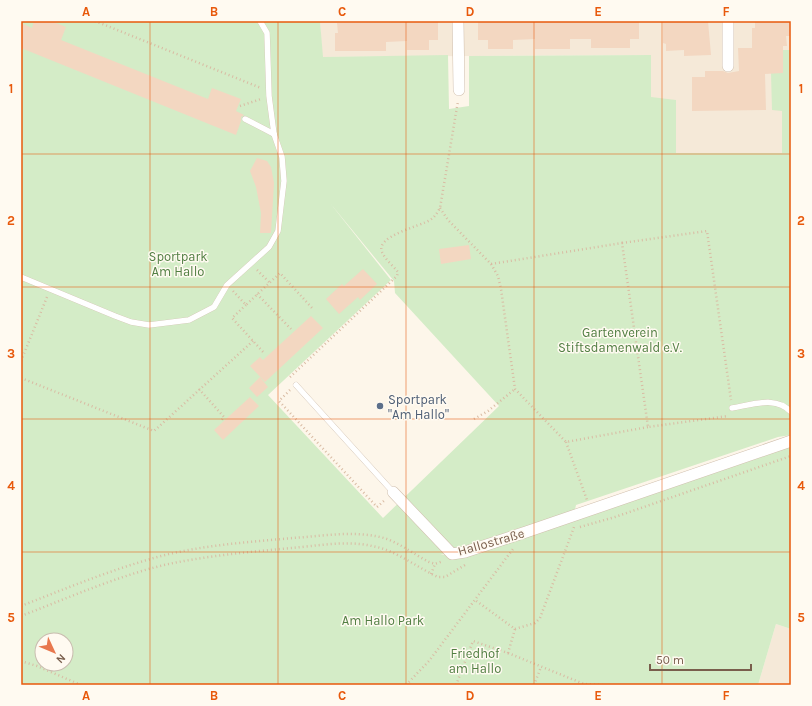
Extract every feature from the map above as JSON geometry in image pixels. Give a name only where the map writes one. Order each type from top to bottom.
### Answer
[{"type":"street","points":[[458,21],[459,90]]},
{"type":"street","points":[[728,21],[728,66]]},
{"type":"street","name":"Hallostraße","points":[[393,492],[452,554],[513,537],[791,441]]},
{"type":"lane","points":[[21,277],[131,322],[149,326],[189,320],[214,307],[227,285],[250,262],[269,247],[278,231],[284,181],[282,157],[274,134],[269,94],[268,33],[260,21]]},
{"type":"lane","points":[[245,119],[274,134]]},
{"type":"lane","points":[[296,385],[393,492]]},
{"type":"lane","points":[[732,408],[775,401],[784,404],[791,412]]},
{"type":"path","points":[[95,21],[269,94]]},
{"type":"path","points":[[393,492],[377,507],[279,401],[296,385],[290,378],[397,276],[398,272],[382,253],[382,248],[386,241],[392,236],[432,219],[440,208],[458,107],[459,90]]},
{"type":"path","points":[[240,106],[269,94]]},
{"type":"path","points":[[440,208],[448,220],[491,264],[498,276],[515,389],[566,442],[590,510]]},
{"type":"path","points":[[491,264],[707,231],[733,416],[648,427],[566,442]]},
{"type":"path","points":[[622,243],[648,427]]},
{"type":"path","points":[[250,262],[269,282]]},
{"type":"path","points":[[265,354],[232,318],[269,282],[280,273],[313,309]]},
{"type":"path","points":[[227,285],[246,305]]},
{"type":"path","points":[[21,361],[51,289]]},
{"type":"path","points":[[258,294],[291,329]]},
{"type":"path","points":[[21,378],[154,431],[253,341]]},
{"type":"path","points":[[200,389],[224,417],[221,421]]},
{"type":"path","points":[[474,419],[488,411],[515,389]]},
{"type":"path","points":[[515,629],[535,623],[540,618],[574,528],[615,517],[791,456]]},
{"type":"path","points":[[21,606],[113,570],[162,556],[195,549],[340,534],[372,536],[394,543],[435,564],[442,562],[452,554]]},
{"type":"path","points":[[21,616],[131,575],[164,565],[223,556],[354,544],[371,545],[384,549],[432,574],[435,564]]},
{"type":"path","points":[[407,685],[429,661],[515,546]]},
{"type":"path","points":[[475,600],[515,629]]},
{"type":"path","points":[[508,653],[515,629]]},
{"type":"path","points":[[456,685],[473,641],[508,653],[584,684],[603,685]]},
{"type":"path","points":[[21,661],[37,666],[81,685]]},
{"type":"path","points":[[534,685],[541,667]]},
{"type":"shaded area","points":[[320,21],[791,21],[791,110],[782,111],[782,153],[676,153],[676,101],[651,98],[650,55],[322,57]]},
{"type":"shaded area","points":[[776,624],[791,629],[791,685],[758,685]]},
{"type":"green space","points":[[21,21],[320,21],[323,57],[448,55],[449,109],[469,106],[469,56],[651,55],[651,97],[676,100],[676,153],[782,153],[782,111],[772,110],[771,73],[783,73],[782,50],[791,50],[791,435],[778,437],[576,505],[574,514],[440,555],[454,555],[791,445],[791,629],[776,624],[758,685],[21,685]],"holes":[[[330,203],[394,281],[395,293],[499,406],[383,518],[268,395],[391,280]]]},
{"type":"building","points":[[34,21],[51,21],[66,27],[61,40],[208,99],[212,88],[241,99],[236,111],[244,115],[241,117],[236,135],[21,48],[21,23],[32,28]]},
{"type":"building","points":[[478,21],[639,21],[639,39],[630,39],[630,48],[591,48],[591,39],[570,39],[570,49],[535,49],[535,39],[513,40],[513,49],[488,49],[488,40],[478,40]]},
{"type":"building","points":[[708,21],[711,55],[684,56],[684,50],[666,51],[666,44],[663,43],[663,22]]},
{"type":"building","points":[[755,21],[791,21],[791,36],[786,36],[787,46],[783,46],[783,73],[765,74],[766,110],[692,111],[692,77],[705,77],[705,71],[723,71],[728,73],[739,71],[738,48],[752,48],[752,28],[755,28]]},
{"type":"building","points":[[438,22],[438,40],[429,40],[429,50],[407,50],[407,41],[386,42],[386,51],[335,51],[335,33],[338,33],[337,23]]},
{"type":"building","points":[[257,158],[267,161],[271,167],[274,183],[271,233],[260,233],[261,213],[256,187],[250,171]]},
{"type":"building","points":[[469,245],[471,259],[441,264],[439,249]]},
{"type":"building","points":[[363,269],[377,284],[360,300],[358,297],[339,314],[326,299],[342,284],[344,286]]},
{"type":"building","points":[[311,316],[323,328],[265,382],[250,366],[260,357],[263,360]]},
{"type":"building","points":[[260,377],[268,387],[257,397],[249,388]]},
{"type":"building","points":[[250,397],[259,406],[223,440],[214,430]]},
{"type":"place","name":"Sportpark \"Am Hallo\"","points":[[380,406]]},
{"type":"park label","name":"Sportpark Am Hallo","points":[[178,264]]},
{"type":"park label","name":"Gartenverein Stiftsdamenwald e.V.","points":[[620,340]]},
{"type":"park label","name":"Am Hallo Park","points":[[383,620]]},
{"type":"park label","name":"Friedhof am Hallo","points":[[475,660]]}]
